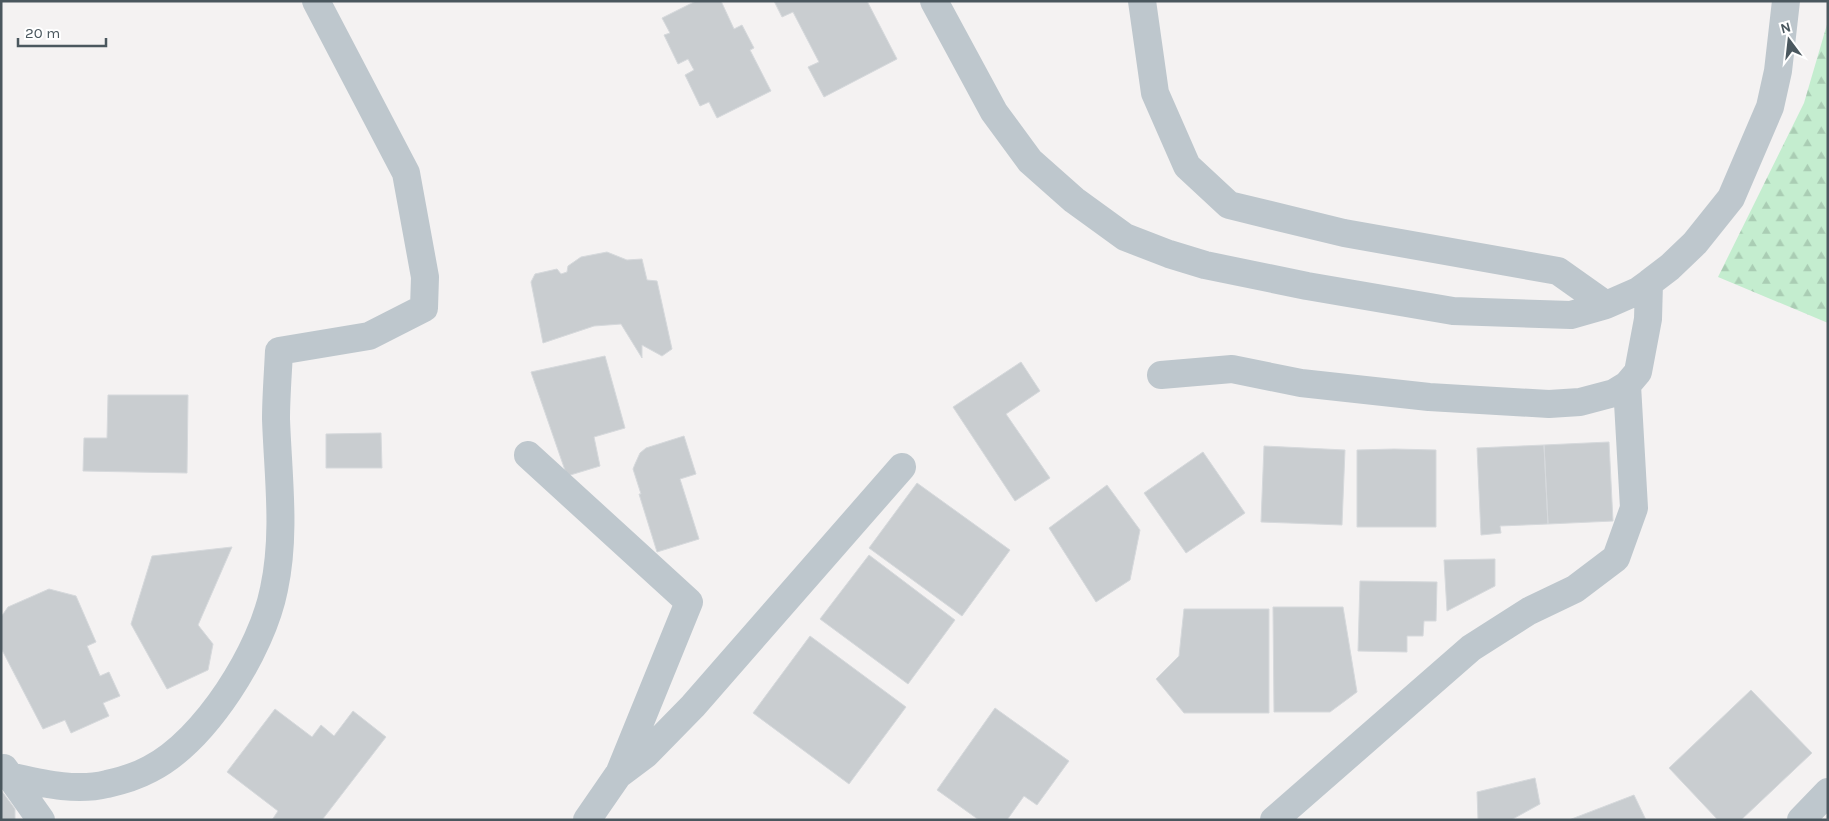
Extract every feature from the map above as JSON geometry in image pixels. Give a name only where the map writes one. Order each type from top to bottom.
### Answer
[{"type":"street","points":[[5,771],[60,786],[105,785],[151,769],[180,747],[209,717],[246,664],[263,631],[274,589],[280,540],[276,418],[279,351],[370,336],[424,308],[425,277],[406,173],[316,1]]},
{"type":"street","points":[[934,1],[994,112],[1030,161],[1074,200],[1124,237],[1205,265],[1307,286],[1454,311],[1571,315],[1606,305],[1638,291],[1649,283],[1695,243],[1731,198],[1770,107],[1778,71],[1786,1]]},
{"type":"street","points":[[1142,1],[1155,93],[1187,166],[1229,205],[1344,233],[1558,271],[1606,305]]},
{"type":"street","points":[[1162,375],[1232,369],[1301,383],[1429,397],[1549,404],[1597,398],[1614,393],[1627,385],[1638,372],[1648,319],[1649,283]]},
{"type":"street","points":[[1274,820],[1471,648],[1529,611],[1575,589],[1616,558],[1634,508],[1627,385]]},
{"type":"street","points":[[528,455],[689,602],[618,775],[587,820]]},
{"type":"street","points":[[618,775],[646,754],[693,706],[902,466]]},
{"type":"street","points":[[5,771],[42,820]]},
{"type":"street","points":[[1801,820],[1828,792]]},
{"type":"green space","points":[[1828,21],[1828,323],[1718,277],[1804,103]]},
{"type":"building","points":[[696,1],[721,1],[734,29],[742,25],[754,48],[750,50],[771,91],[717,118],[709,102],[700,106],[685,75],[694,70],[688,59],[678,64],[664,35],[670,33],[662,18]]},
{"type":"building","points":[[774,1],[867,1],[897,59],[824,97],[808,67],[819,62],[793,12],[782,17]]},
{"type":"building","points":[[607,252],[627,260],[642,259],[647,280],[657,281],[672,349],[662,356],[642,345],[642,358],[621,324],[594,326],[543,343],[531,282],[535,274],[557,269],[561,274],[567,272],[568,266],[581,257]]},
{"type":"building","points":[[605,356],[625,428],[594,437],[600,466],[567,476],[531,372]]},
{"type":"building","points":[[1021,362],[1040,391],[1006,414],[1050,478],[1015,501],[953,407]]},
{"type":"building","points":[[108,395],[188,395],[187,473],[83,471],[84,438],[107,438]]},
{"type":"building","points":[[381,433],[382,468],[326,468],[326,434]]},
{"type":"building","points":[[684,436],[696,474],[680,479],[699,539],[657,552],[633,469],[640,453],[646,448]]},
{"type":"building","points":[[1609,442],[1613,521],[1548,524],[1544,445]]},
{"type":"building","points":[[1544,445],[1548,524],[1500,526],[1501,533],[1481,535],[1477,448]]},
{"type":"building","points":[[1264,446],[1345,450],[1342,525],[1261,522]]},
{"type":"building","points":[[1357,450],[1436,450],[1436,527],[1357,527]]},
{"type":"building","points":[[1203,452],[1245,513],[1186,553],[1144,493]]},
{"type":"building","points":[[917,483],[1010,550],[962,616],[869,548]]},
{"type":"building","points":[[1107,485],[1140,530],[1130,580],[1096,602],[1049,528]]},
{"type":"building","points":[[232,547],[198,625],[213,644],[208,670],[167,689],[131,624],[152,556]]},
{"type":"building","points":[[869,555],[955,620],[908,684],[820,619]]},
{"type":"building","points":[[1495,559],[1495,586],[1447,611],[1444,560]]},
{"type":"building","points":[[1360,581],[1437,582],[1436,621],[1424,621],[1423,636],[1407,636],[1407,652],[1358,651]]},
{"type":"building","points":[[49,589],[76,596],[96,642],[87,646],[100,676],[109,672],[120,696],[103,703],[109,716],[71,733],[65,720],[43,729],[1,648],[1,617],[8,607]]},
{"type":"building","points":[[1273,607],[1343,607],[1357,692],[1330,712],[1274,712]]},
{"type":"building","points":[[1184,609],[1269,609],[1269,713],[1184,713],[1156,679],[1179,656]]},
{"type":"building","points":[[810,636],[906,707],[849,784],[753,713]]},
{"type":"building","points":[[1751,690],[1812,753],[1741,820],[1718,820],[1669,768]]},
{"type":"building","points":[[995,708],[1069,761],[1037,805],[1024,796],[1007,820],[979,820],[937,790]]},
{"type":"building","points":[[275,709],[312,737],[321,725],[334,736],[353,711],[386,737],[322,820],[272,820],[278,811],[227,772]]},
{"type":"building","points":[[1535,778],[1540,804],[1511,820],[1478,819],[1477,792]]},
{"type":"building","points":[[1,790],[15,809],[15,820],[1,820]]},
{"type":"building","points":[[1634,795],[1646,820],[1569,820]]}]
